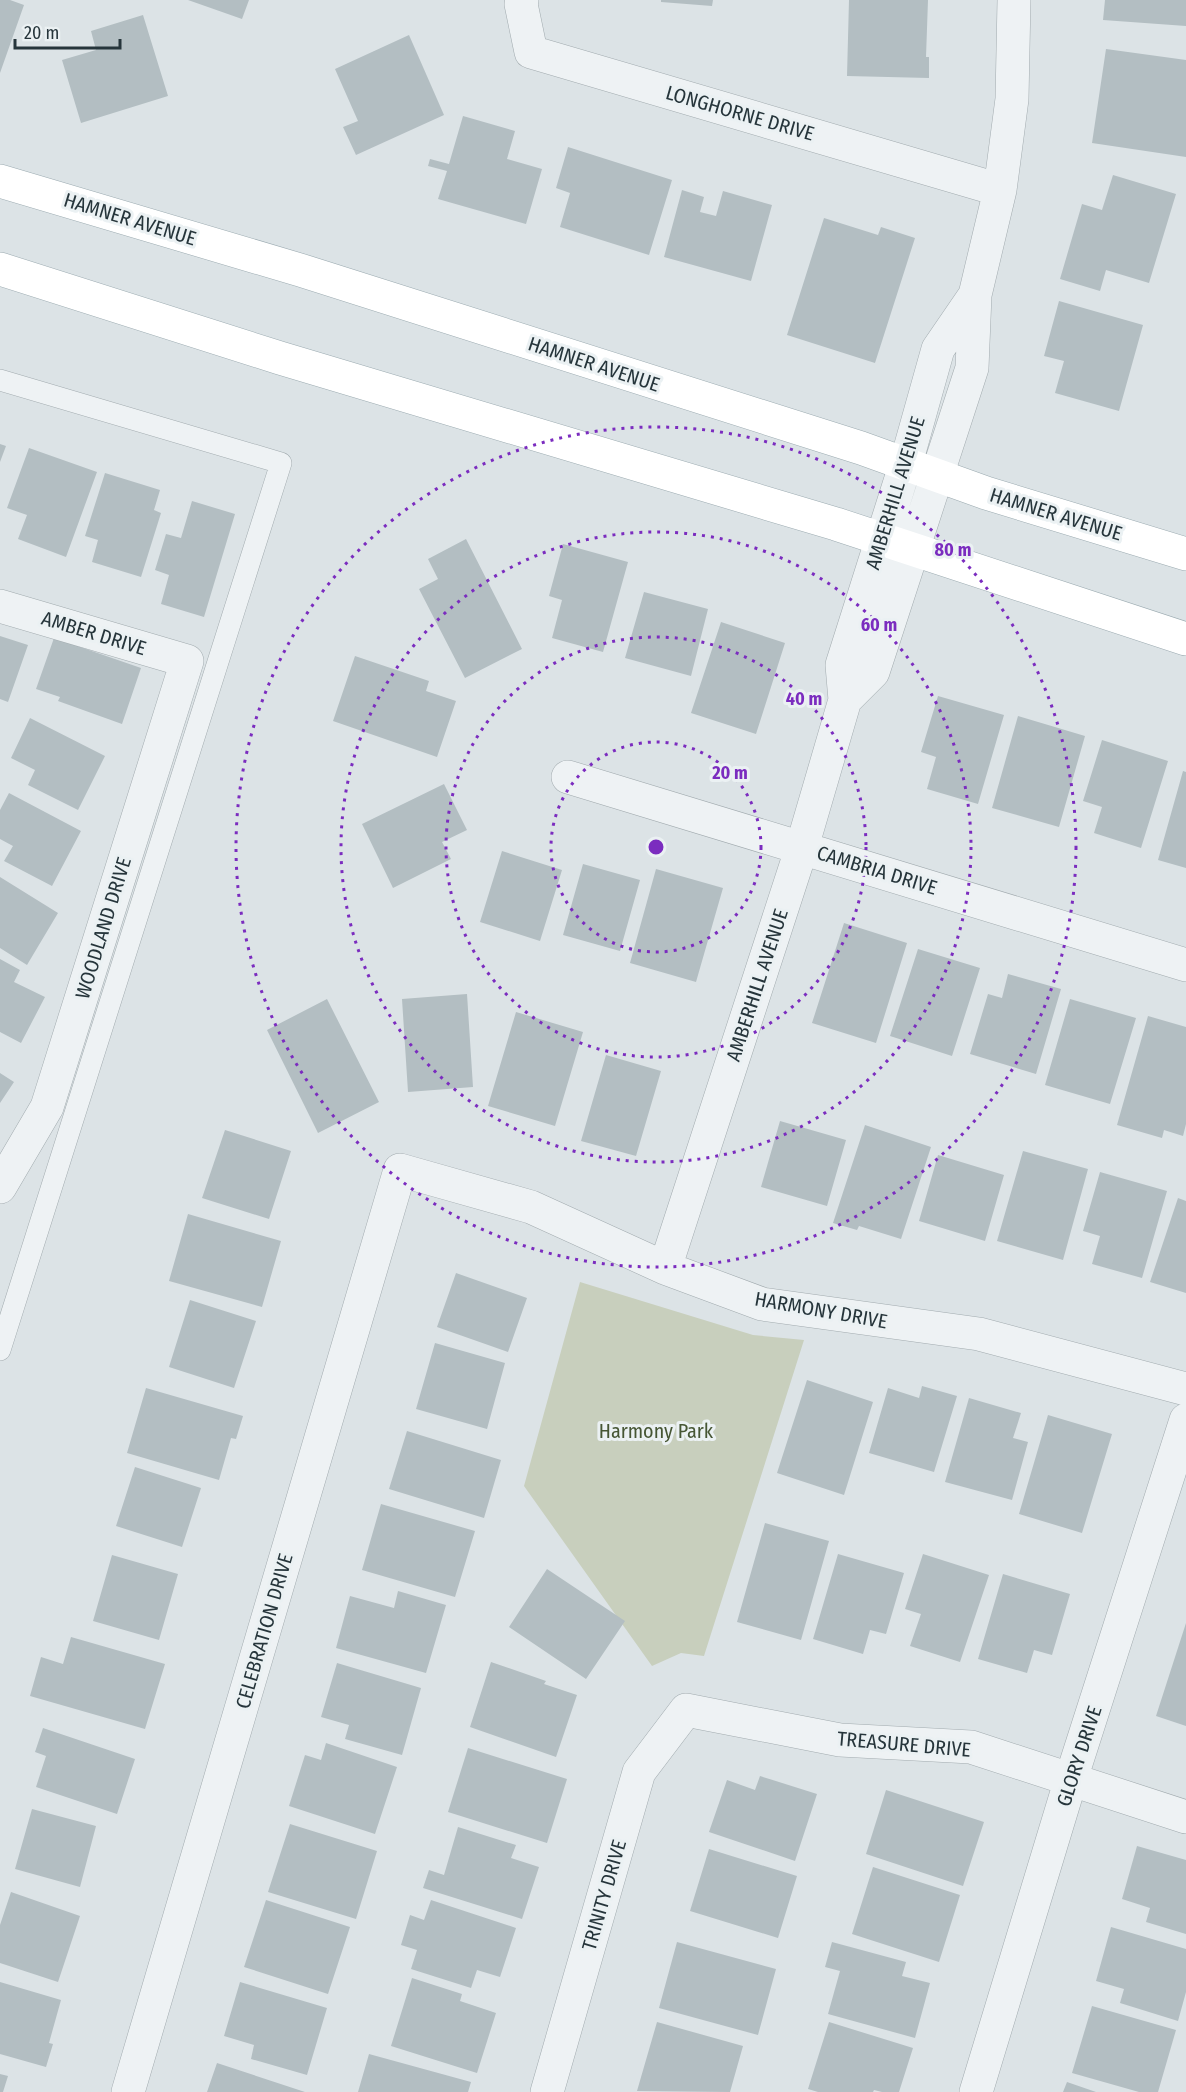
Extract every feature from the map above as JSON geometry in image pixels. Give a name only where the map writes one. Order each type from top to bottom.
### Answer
[{"type":"main road","name":"HAMNER AVENUE","points":[[0,181],[300,270],[906,463],[986,493],[1186,554]]},
{"type":"main road","points":[[0,269],[279,358],[820,519],[1186,639]]},
{"type":"street","name":"LONGHORNE DRIVE","points":[[522,0],[531,52],[1000,190]]},
{"type":"street","name":"AMBERHILL AVENUE","points":[[845,700],[873,672],[972,368],[975,295],[1000,190],[1012,99],[1014,0]]},
{"type":"street","name":"AMBERHILL AVENUE","points":[[665,1268],[802,847],[845,700],[842,665],[906,463],[938,349],[975,295]]},
{"type":"street","name":"AMBER DRIVE","points":[[0,606],[187,661]]},
{"type":"street","name":"WOODLAND DRIVE","points":[[0,1187],[47,1107],[187,661]]},
{"type":"street","name":"CAMBRIA DRIVE","points":[[568,777],[1186,965]]},
{"type":"street","name":"HARMONY DRIVE","points":[[400,1170],[531,1207],[665,1268],[762,1304],[979,1334],[1186,1389]]},
{"type":"street","name":"CELEBRATION DRIVE","points":[[128,2092],[400,1170]]},
{"type":"street","name":"GLORY DRIVE","points":[[976,2092],[1071,1779],[1186,1420]]},
{"type":"street","name":"TREASURE DRIVE","points":[[686,1710],[840,1740],[971,1747],[1186,1817]]},
{"type":"street","name":"TRINITY DRIVE","points":[[547,2092],[639,1772],[686,1710]]},
{"type":"lane","points":[[0,380],[282,463],[0,1350]]},
{"type":"green space","name":"Harmony Park","points":[[580,1282],[753,1335],[804,1340],[704,1656],[681,1653],[652,1666],[524,1486]]},
{"type":"building","points":[[0,0],[10,0],[24,5],[0,73]]},
{"type":"building","points":[[188,0],[249,0],[242,19]]},
{"type":"building","points":[[661,0],[713,0],[712,6],[661,2]]},
{"type":"building","points":[[849,0],[928,0],[926,57],[929,57],[929,78],[847,76]]},
{"type":"building","points":[[1105,0],[1186,0],[1186,26],[1103,20]]},
{"type":"building","points":[[143,15],[168,96],[81,123],[62,60],[96,50],[91,31]]},
{"type":"building","points":[[409,35],[444,115],[356,155],[343,127],[358,121],[335,69]]},
{"type":"building","points":[[1106,49],[1186,60],[1186,157],[1092,143]]},
{"type":"building","points":[[463,116],[515,131],[507,159],[542,169],[526,224],[438,199],[447,171],[428,166],[430,159],[449,164]]},
{"type":"building","points":[[568,147],[672,180],[649,255],[560,227],[570,193],[556,188]]},
{"type":"building","points":[[1113,175],[1176,194],[1149,283],[1106,270],[1100,291],[1060,279],[1082,204],[1102,210]]},
{"type":"building","points":[[682,190],[704,197],[700,212],[716,216],[723,191],[772,205],[751,281],[664,257]]},
{"type":"building","points":[[824,218],[878,235],[881,227],[915,238],[875,363],[787,335]]},
{"type":"building","points":[[1059,301],[1143,325],[1119,411],[1055,393],[1064,361],[1044,356]]},
{"type":"building","points":[[0,444],[6,446],[0,462]]},
{"type":"building","points":[[29,448],[97,472],[66,557],[18,539],[27,515],[7,508]]},
{"type":"building","points":[[105,473],[160,490],[154,510],[161,513],[141,577],[92,562],[98,540],[85,536]]},
{"type":"building","points":[[192,501],[235,514],[204,617],[161,604],[169,575],[155,570],[166,534],[181,538]]},
{"type":"building","points":[[466,539],[522,649],[465,678],[419,589],[438,579],[428,559]]},
{"type":"building","points":[[563,544],[628,562],[603,652],[552,638],[562,600],[549,596]]},
{"type":"building","points":[[644,592],[708,609],[691,676],[625,658]]},
{"type":"building","points":[[721,622],[785,643],[756,734],[691,713]]},
{"type":"building","points":[[0,636],[28,645],[8,702],[0,699]]},
{"type":"building","points":[[54,638],[141,668],[122,724],[58,701],[60,697],[36,689]]},
{"type":"building","points":[[355,656],[429,681],[426,691],[456,701],[437,757],[333,721]]},
{"type":"building","points":[[938,696],[1004,715],[978,804],[927,789],[936,757],[921,752]]},
{"type":"building","points":[[1018,716],[1085,736],[1059,827],[992,808]]},
{"type":"building","points":[[30,718],[105,756],[78,810],[28,785],[35,770],[11,758]]},
{"type":"building","points":[[1102,740],[1168,761],[1141,848],[1094,833],[1102,807],[1083,801]]},
{"type":"building","points":[[1183,771],[1186,772],[1186,868],[1158,860]]},
{"type":"building","points":[[444,784],[467,830],[442,842],[451,859],[393,888],[362,824]]},
{"type":"building","points":[[9,793],[81,831],[52,886],[4,861],[13,846],[0,839],[0,810]]},
{"type":"building","points":[[502,851],[562,870],[540,941],[480,922]]},
{"type":"building","points":[[583,864],[640,880],[620,951],[563,935]]},
{"type":"building","points":[[656,869],[723,888],[696,982],[630,963]]},
{"type":"building","points":[[0,877],[58,913],[27,965],[0,948]]},
{"type":"building","points":[[844,923],[907,943],[876,1043],[812,1023]]},
{"type":"building","points":[[918,949],[980,968],[952,1056],[890,1036]]},
{"type":"building","points":[[0,959],[20,970],[14,982],[45,997],[21,1043],[0,1032]]},
{"type":"building","points":[[1008,974],[1061,989],[1036,1074],[970,1054],[988,994],[1002,998]]},
{"type":"building","points":[[467,994],[473,1087],[408,1092],[402,999]]},
{"type":"building","points":[[327,999],[379,1102],[318,1133],[267,1030]]},
{"type":"building","points":[[1070,999],[1136,1018],[1110,1104],[1045,1085]]},
{"type":"building","points":[[516,1012],[583,1032],[555,1126],[488,1106]]},
{"type":"building","points":[[1148,1016],[1186,1027],[1186,1124],[1183,1136],[1164,1130],[1162,1138],[1117,1125]]},
{"type":"building","points":[[606,1055],[661,1071],[636,1156],[581,1141]]},
{"type":"building","points":[[0,1073],[14,1082],[0,1103]]},
{"type":"building","points":[[780,1121],[846,1140],[827,1206],[761,1187]]},
{"type":"building","points":[[865,1125],[931,1147],[901,1239],[859,1226],[857,1230],[833,1223]]},
{"type":"building","points":[[225,1130],[291,1151],[269,1219],[202,1198]]},
{"type":"building","points":[[1023,1151],[1088,1169],[1063,1260],[997,1241]]},
{"type":"building","points":[[938,1155],[1004,1175],[985,1241],[919,1221]]},
{"type":"building","points":[[1100,1172],[1167,1191],[1142,1278],[1092,1264],[1100,1236],[1083,1231]]},
{"type":"building","points":[[1178,1198],[1186,1201],[1186,1293],[1150,1282]]},
{"type":"building","points":[[188,1214],[281,1241],[262,1307],[169,1281]]},
{"type":"building","points":[[456,1273],[527,1298],[508,1352],[437,1327]]},
{"type":"building","points":[[190,1300],[256,1321],[234,1388],[169,1367]]},
{"type":"building","points":[[435,1343],[505,1363],[487,1429],[416,1409]]},
{"type":"building","points":[[807,1380],[873,1402],[844,1495],[777,1473]]},
{"type":"building","points":[[922,1386],[957,1396],[934,1472],[869,1453],[888,1388],[919,1398]]},
{"type":"building","points":[[146,1388],[243,1416],[236,1439],[231,1438],[219,1480],[127,1453]]},
{"type":"building","points":[[969,1398],[1021,1413],[1013,1438],[1028,1442],[1012,1500],[945,1482]]},
{"type":"building","points":[[1048,1415],[1112,1434],[1082,1533],[1019,1514]]},
{"type":"building","points":[[407,1431],[501,1460],[484,1518],[389,1489]]},
{"type":"building","points":[[135,1467],[201,1488],[182,1547],[116,1526]]},
{"type":"building","points":[[381,1504],[475,1531],[455,1597],[362,1570]]},
{"type":"building","points":[[765,1523],[829,1541],[801,1640],[737,1622]]},
{"type":"building","points":[[838,1554],[904,1573],[886,1634],[870,1630],[863,1654],[813,1639]]},
{"type":"building","points":[[923,1554],[989,1575],[960,1662],[910,1646],[921,1614],[905,1609]]},
{"type":"building","points":[[112,1555],[178,1574],[159,1640],[93,1621]]},
{"type":"building","points":[[547,1569],[625,1621],[586,1679],[509,1627]]},
{"type":"building","points":[[1003,1574],[1070,1594],[1052,1655],[1034,1650],[1027,1673],[978,1659]]},
{"type":"building","points":[[398,1591],[446,1605],[426,1673],[336,1648],[350,1596],[394,1608]]},
{"type":"building","points":[[1186,1623],[1186,1726],[1156,1716]]},
{"type":"building","points":[[71,1637],[165,1664],[145,1729],[30,1696],[41,1657],[63,1664]]},
{"type":"building","points":[[491,1662],[546,1681],[544,1684],[577,1695],[556,1757],[470,1727]]},
{"type":"building","points":[[337,1663],[421,1688],[402,1755],[345,1739],[349,1725],[321,1717]]},
{"type":"building","points":[[43,1728],[135,1759],[117,1814],[36,1787],[46,1756],[35,1752]]},
{"type":"building","points":[[326,1743],[397,1767],[375,1834],[289,1806],[305,1755],[321,1760]]},
{"type":"building","points":[[468,1748],[567,1779],[547,1843],[448,1812]]},
{"type":"building","points":[[760,1776],[817,1794],[795,1861],[709,1832],[727,1780],[755,1790]]},
{"type":"building","points":[[886,1790],[984,1822],[963,1886],[866,1854]]},
{"type":"building","points":[[32,1809],[96,1826],[80,1887],[15,1869]]},
{"type":"building","points":[[290,1824],[377,1851],[356,1919],[268,1892]]},
{"type":"building","points":[[458,1827],[516,1845],[511,1858],[539,1867],[522,1919],[423,1888],[429,1870],[444,1875]]},
{"type":"building","points":[[1137,1846],[1186,1860],[1186,1934],[1146,1922],[1150,1908],[1122,1899]]},
{"type":"building","points":[[709,1849],[797,1876],[778,1938],[690,1911]]},
{"type":"building","points":[[873,1867],[960,1895],[939,1962],[852,1934]]},
{"type":"building","points":[[11,1892],[80,1916],[58,1982],[0,1963],[0,1925]]},
{"type":"building","points":[[266,1900],[350,1927],[328,1994],[244,1967]]},
{"type":"building","points":[[431,1900],[516,1928],[500,1977],[477,1970],[471,1988],[411,1969],[417,1950],[401,1945],[410,1915],[424,1920]]},
{"type":"building","points":[[1111,1927],[1186,1949],[1186,1992],[1178,2021],[1120,2003],[1124,1989],[1096,1981]]},
{"type":"building","points":[[677,1942],[776,1969],[758,2035],[659,2008]]},
{"type":"building","points":[[832,1942],[906,1962],[902,1976],[930,1983],[915,2038],[828,2014],[840,1971],[825,1967]]},
{"type":"building","points":[[412,1978],[462,1994],[460,2001],[496,2013],[477,2073],[391,2046]]},
{"type":"building","points":[[0,1982],[61,2000],[49,2043],[53,2044],[46,2067],[0,2054]]},
{"type":"building","points":[[240,1982],[327,2008],[307,2075],[251,2059],[254,2045],[224,2036]]},
{"type":"building","points":[[1092,2006],[1176,2030],[1158,2092],[1139,2092],[1072,2073]]},
{"type":"building","points":[[657,2022],[743,2046],[730,2092],[637,2091]]},
{"type":"building","points":[[829,2022],[913,2048],[899,2092],[874,2090],[873,2092],[818,2092],[808,2089]]},
{"type":"building","points":[[369,2054],[471,2082],[468,2092],[358,2092]]},
{"type":"building","points":[[217,2063],[305,2092],[207,2092]]},
{"type":"building","points":[[0,2074],[8,2076],[3,2092],[0,2092]]},
{"type":"building","points":[[1067,2082],[1096,2092],[1063,2092]]}]
